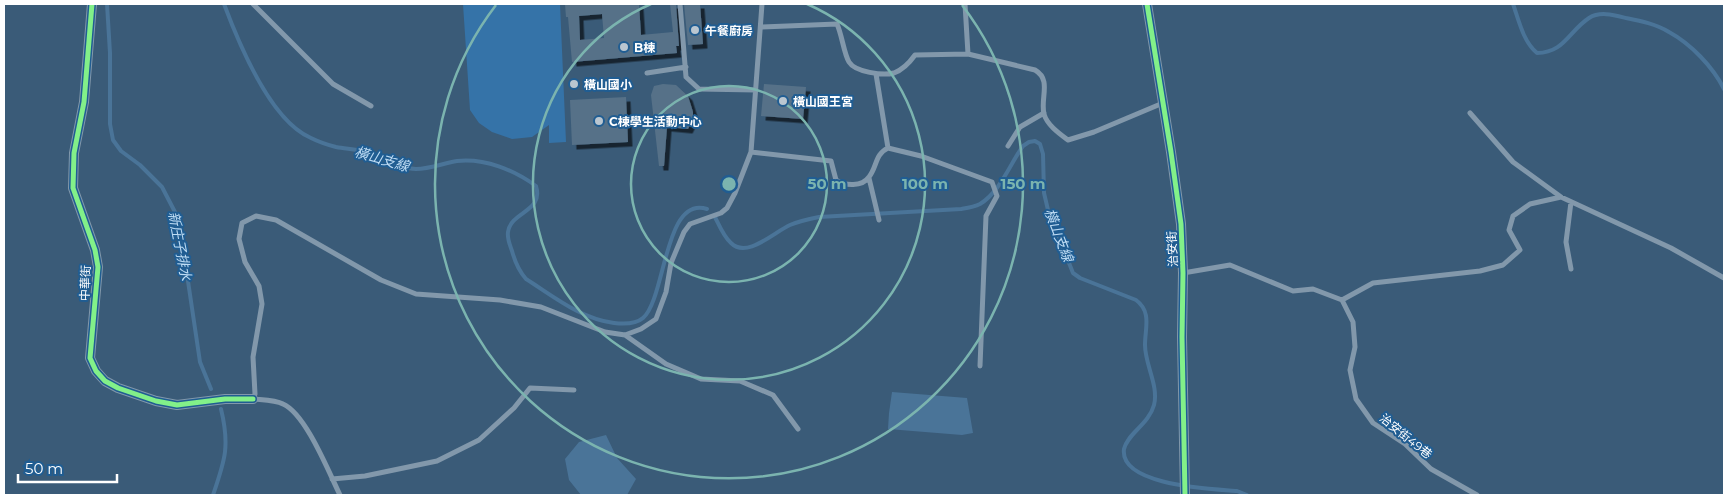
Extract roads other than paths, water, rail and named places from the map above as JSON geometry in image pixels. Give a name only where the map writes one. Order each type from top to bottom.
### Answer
[{"type":"street","name":"中華街","points":[[92,4],[84,102],[74,153],[73,188],[98,267],[90,358],[96,371],[105,381],[118,388],[156,401],[176,405],[253,399]]},
{"type":"street","name":"治安街","points":[[1148,4],[1172,152],[1181,224],[1185,486]]},
{"type":"lane","points":[[253,4],[333,84],[371,106]]},
{"type":"lane","points":[[680,4],[686,77],[699,89],[756,90]]},
{"type":"lane","points":[[340,495],[308,431],[297,415],[284,404],[253,399],[253,358],[262,304],[259,286],[245,262],[239,239],[242,223],[256,216],[276,220],[380,280],[416,294],[500,300],[541,307],[605,332],[625,335],[641,330],[656,318],[666,292],[671,263],[684,232],[690,224],[721,213],[727,208],[735,194],[751,152],[762,4]]},
{"type":"lane","points":[[965,4],[968,54]]},
{"type":"lane","points":[[761,27],[837,24],[849,63],[857,69],[876,74],[894,73],[909,63],[915,55],[968,54],[1035,70],[1041,74],[1044,80],[1044,113],[1052,125],[1068,140],[1094,132],[1163,103]]},
{"type":"lane","points":[[647,73],[686,67]]},
{"type":"lane","points":[[876,74],[888,148]]},
{"type":"lane","points":[[1470,112],[1513,162],[1560,197],[1671,248],[1724,278]]},
{"type":"lane","points":[[1008,146],[1020,128],[1044,113]]},
{"type":"lane","points":[[880,220],[869,178],[878,157],[888,148],[921,156],[992,182],[996,196],[986,216],[980,366]]},
{"type":"lane","points":[[751,152],[831,161],[836,180],[842,184],[858,184],[869,178]]},
{"type":"lane","points":[[1183,272],[1230,265],[1293,291],[1313,289],[1342,300],[1373,283],[1480,271],[1503,265],[1520,250],[1509,230],[1513,216],[1530,204],[1560,197]]},
{"type":"lane","points":[[1571,202],[1566,242],[1571,269]]},
{"type":"lane","name":"治安街49巷","points":[[1342,300],[1353,322],[1355,347],[1350,370],[1356,399],[1373,423],[1405,444],[1431,469],[1477,495]]},
{"type":"lane","points":[[625,335],[666,364],[701,379],[740,381],[773,395],[798,429]]},
{"type":"lane","points":[[332,479],[366,476],[437,461],[479,440],[514,408],[530,388],[574,390]]},
{"type":"waterway","name":"新庄子排水","points":[[107,4],[110,53],[110,124],[113,140],[121,151],[140,165],[162,187],[176,214],[200,362],[211,389]]},
{"type":"waterway","name":"橫山支線","points":[[224,4],[238,39],[258,80],[270,99],[296,129],[311,138],[336,147],[366,152],[397,165],[416,169],[457,161],[488,163],[509,170],[536,186],[537,195],[535,201],[510,225],[508,232],[509,242],[516,263],[526,279],[568,306],[590,317],[614,323],[633,322],[643,318],[651,307],[674,232],[682,217],[693,209],[707,209]]},
{"type":"waterway","points":[[1513,4],[1525,37],[1537,53],[1546,52],[1560,45],[1589,18],[1607,14],[1654,25],[1677,37],[1708,64],[1724,89]]},
{"type":"waterway","name":"橫山支線","points":[[715,217],[728,240],[737,247],[745,248],[761,243],[790,225],[819,217],[971,207],[987,199],[1004,177],[1023,146],[1035,141],[1040,144],[1043,154],[1044,193],[1048,210],[1073,273],[1080,278],[1136,300],[1146,315],[1145,345],[1155,398],[1148,418],[1129,438],[1126,444],[1124,449],[1126,461],[1136,471],[1151,478],[1190,487],[1237,491],[1247,495]]},
{"type":"waterway","name":"新庄子排水","points":[[213,495],[221,472],[226,443],[221,409]]},
{"type":"place","name":"午餐廚房","points":[[695,30]]},
{"type":"place","name":"B棟","points":[[624,47]]},
{"type":"place","name":"橫山國小","points":[[574,84]]},
{"type":"place","name":"橫山國王宮","points":[[783,101]]},
{"type":"place","name":"C棟學生活動中心","points":[[599,121]]}]
